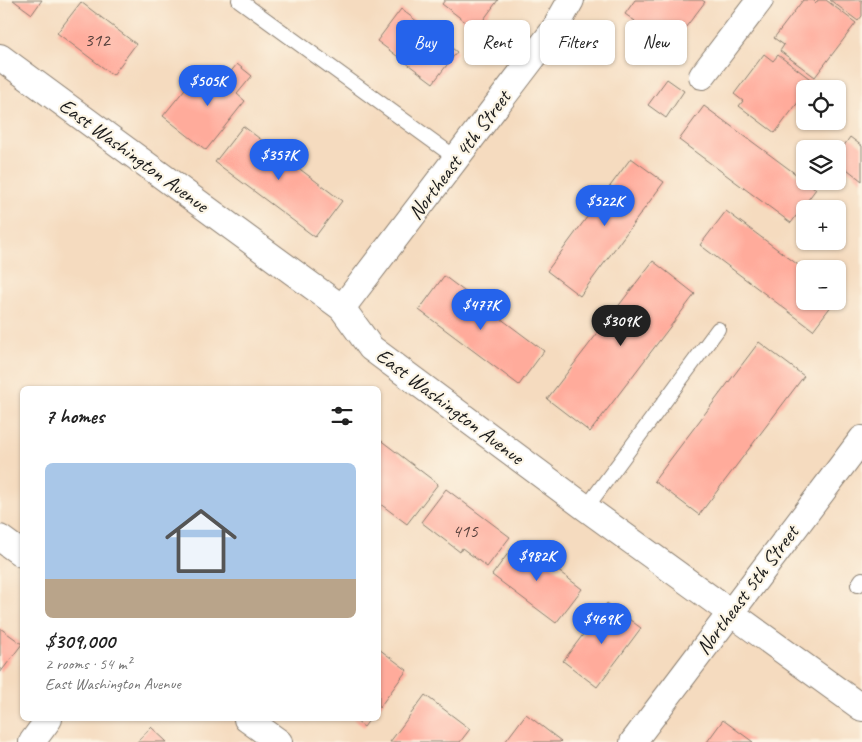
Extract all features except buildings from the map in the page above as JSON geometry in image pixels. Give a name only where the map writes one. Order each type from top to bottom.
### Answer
[{"type":"street","name":"Northeast 4th Street","points":[[342,308],[554,30],[571,0]]},
{"type":"street","points":[[702,76],[751,3]]},
{"type":"street","name":"East Washington Avenue","points":[[0,57],[342,308],[371,348],[586,508],[862,708]]},
{"type":"street","name":"Northeast 5th Street","points":[[632,742],[861,441]]},
{"type":"street","points":[[0,538],[20,553]]},
{"type":"street","points":[[32,742],[48,721]]},
{"type":"street","points":[[250,721],[279,742]]},
{"type":"lane","points":[[239,0],[456,158]]},
{"type":"lane","points":[[586,508],[718,329]]}]
